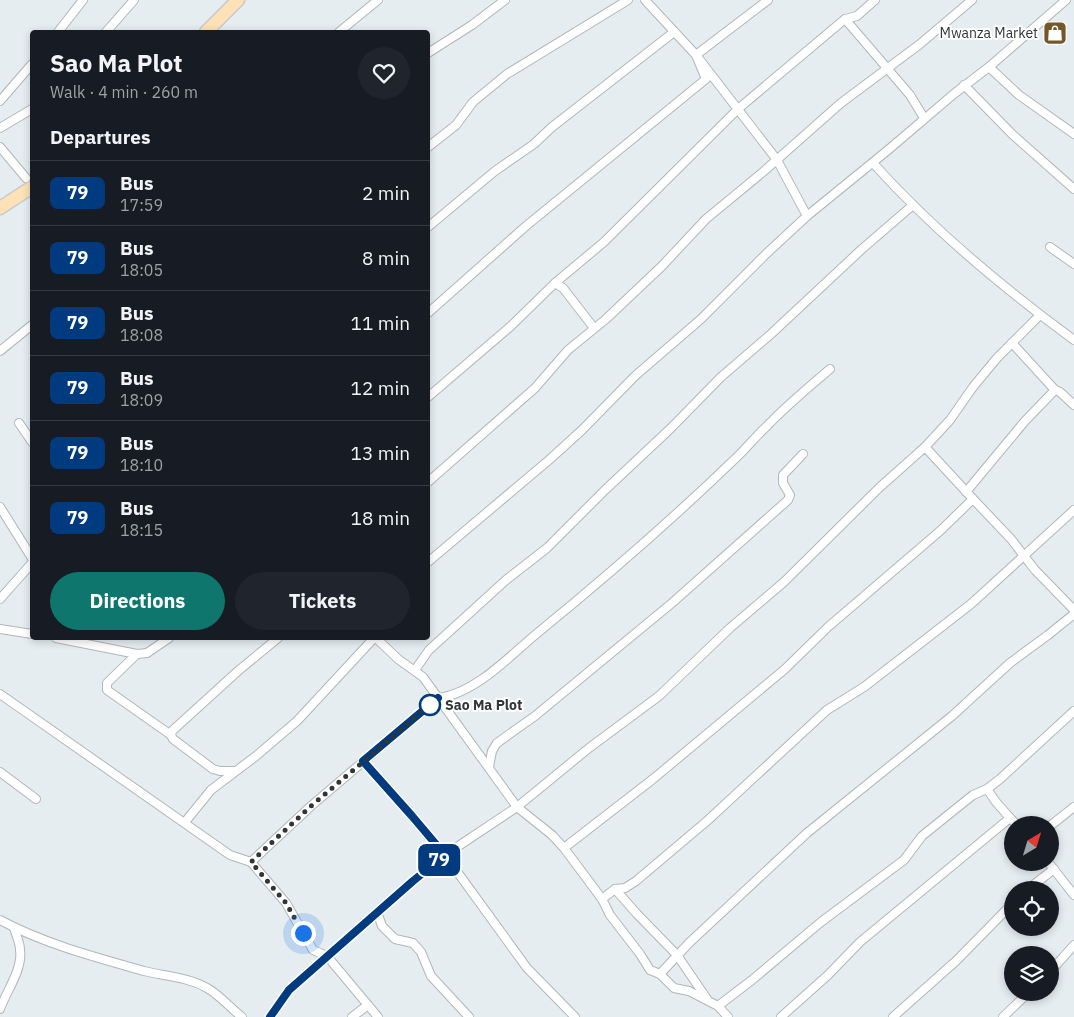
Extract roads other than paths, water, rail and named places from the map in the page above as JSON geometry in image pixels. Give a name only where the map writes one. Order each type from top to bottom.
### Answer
[{"type":"main road","points":[[208,30],[238,0]]},
{"type":"main road","points":[[0,208],[29,183]]},
{"type":"street","points":[[60,30],[83,0]]},
{"type":"street","points":[[108,30],[134,0]]},
{"type":"street","points":[[341,30],[378,0]]},
{"type":"street","points":[[430,51],[472,25],[504,0]]},
{"type":"street","points":[[430,145],[456,125],[473,102],[507,74],[628,0]]},
{"type":"street","points":[[645,0],[696,56],[777,160],[807,216]]},
{"type":"street","points":[[696,56],[768,0]]},
{"type":"street","points":[[430,395],[511,326],[555,283],[604,242],[738,109],[845,19],[858,16],[875,0]]},
{"type":"street","points":[[430,480],[535,388],[568,350],[606,319],[662,266],[706,219],[777,160],[841,103],[920,44],[972,0]]},
{"type":"street","points":[[430,560],[569,442],[636,376],[701,319],[807,216],[873,163],[964,85],[989,67],[1066,0]]},
{"type":"street","points":[[845,19],[910,95],[924,118]]},
{"type":"street","points":[[430,225],[495,171],[527,149],[552,127],[674,32]]},
{"type":"street","points":[[430,310],[526,226],[706,79],[696,56]]},
{"type":"street","points":[[0,101],[30,66]]},
{"type":"street","points":[[989,67],[1019,95],[1074,134]]},
{"type":"street","points":[[964,85],[1013,135],[1074,189]]},
{"type":"street","points":[[0,128],[30,110]]},
{"type":"street","points":[[0,147],[29,183]]},
{"type":"street","points":[[873,163],[912,206],[947,238],[1040,315],[1074,340]]},
{"type":"street","points":[[415,670],[430,650],[506,580],[546,548],[670,429],[721,377],[912,206]]},
{"type":"street","points":[[1050,247],[1074,264]]},
{"type":"street","points":[[555,283],[564,288],[594,328]]},
{"type":"street","points":[[270,1017],[289,990],[445,855],[517,807],[596,743],[659,696],[730,628],[784,582],[880,487],[925,448],[950,420],[973,387],[997,358],[1040,315]]},
{"type":"street","points":[[0,351],[30,327]]},
{"type":"street","points":[[1012,343],[1055,390],[1060,392],[1074,405]]},
{"type":"street","points":[[251,862],[363,761],[438,698],[459,693],[482,679],[548,625],[696,495],[769,424],[830,369]]},
{"type":"street","points":[[966,492],[1025,421],[1055,390]]},
{"type":"street","points":[[19,423],[30,439]]},
{"type":"street","points":[[925,448],[1010,539],[1034,570],[1074,610]]},
{"type":"street","points":[[488,767],[492,751],[497,743],[535,716],[672,603],[788,500],[790,495],[783,484],[783,475],[803,454]]},
{"type":"street","points":[[564,848],[654,778],[785,669],[828,627],[940,531],[973,499]]},
{"type":"street","points":[[0,507],[30,555]]},
{"type":"street","points":[[602,899],[615,889],[625,888],[636,881],[707,821],[827,710],[864,687],[971,604],[1074,510]]},
{"type":"street","points":[[0,599],[30,564]]},
{"type":"street","points":[[660,974],[677,955],[807,833],[952,716],[1010,663],[1074,614]]},
{"type":"street","points":[[0,628],[30,634]]},
{"type":"street","points":[[66,640],[137,654],[147,653],[166,640]]},
{"type":"street","points":[[171,735],[172,731],[238,671],[276,640]]},
{"type":"street","points":[[185,822],[211,790],[256,756],[297,721],[373,640]]},
{"type":"street","points":[[377,640],[398,659],[423,677],[517,807],[552,835],[564,848],[602,899],[610,915],[650,970],[660,974],[674,988],[689,991],[718,1006],[728,1017]]},
{"type":"street","points":[[137,654],[106,683],[107,690],[171,735],[173,739],[213,768],[220,771],[234,771]]},
{"type":"street","points":[[0,694],[230,855],[251,862],[286,903],[313,950],[327,956],[378,1017]]},
{"type":"street","points":[[718,1006],[821,922],[904,860],[922,836],[973,795],[987,789],[1019,764],[1074,711]]},
{"type":"street","points":[[363,761],[445,855],[527,968],[575,1017]]},
{"type":"street","points":[[0,772],[36,799]]},
{"type":"street","points":[[987,789],[1008,816]]},
{"type":"street","points":[[1059,819],[1074,807]]},
{"type":"street","points":[[781,1017],[860,942],[1004,823]]},
{"type":"street","points":[[1039,881],[1051,871]]},
{"type":"street","points":[[1056,871],[1074,895]]},
{"type":"street","points":[[615,889],[636,914],[677,955],[708,1000]]},
{"type":"street","points":[[377,912],[382,926],[395,939],[413,943],[421,952],[431,976],[469,1017]]},
{"type":"street","points":[[893,1017],[956,961],[1004,912]]},
{"type":"street","points":[[0,920],[14,928],[68,949],[206,987],[242,1017]]},
{"type":"street","points":[[0,1009],[14,979],[20,958],[20,950],[14,928]]},
{"type":"street","points":[[1059,962],[1074,945]]},
{"type":"street","points":[[1003,1017],[1020,1001]]},
{"type":"street","points":[[352,1017],[368,1005]]},
{"type":"place","name":"Mwanza Market","points":[[1055,33]]},
{"type":"place","name":"Sao Ma Plot","points":[[430,705]]}]
